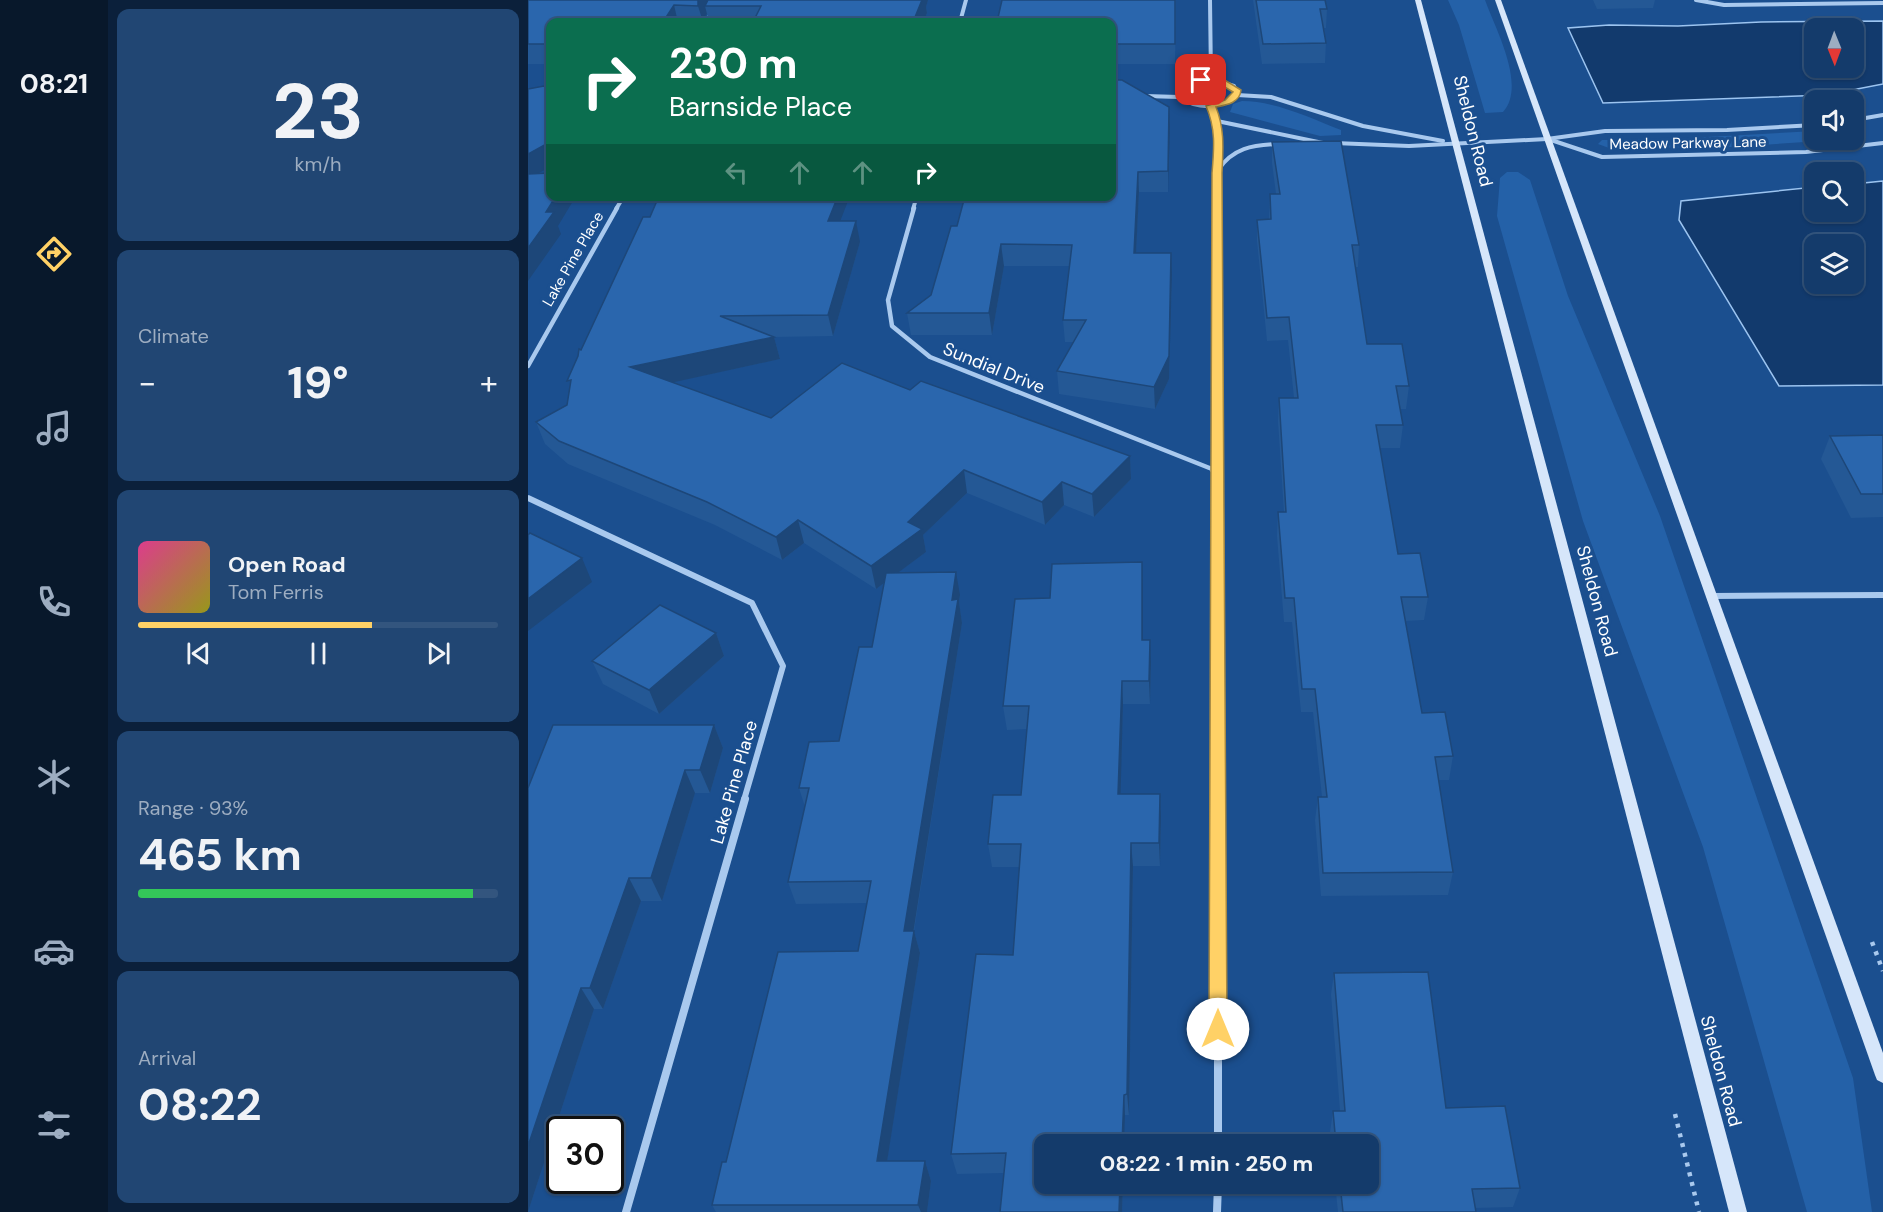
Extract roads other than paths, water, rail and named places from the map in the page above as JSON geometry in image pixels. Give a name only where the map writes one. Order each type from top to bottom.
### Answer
[{"type":"main road","name":"Sheldon Road","points":[[1418,0],[1738,1212]]},
{"type":"main road","points":[[1498,0],[1883,1075]]},
{"type":"street","points":[[708,18],[718,0]]},
{"type":"street","points":[[961,18],[966,0]]},
{"type":"street","points":[[1210,0],[1211,79]]},
{"type":"street","points":[[1696,0],[1724,5],[1883,3]]},
{"type":"street","points":[[1179,97],[1178,92],[1185,84],[1211,79],[1234,86],[1237,95]]},
{"type":"street","points":[[1139,96],[1179,97],[1191,104],[1210,106],[1228,102],[1237,95],[1271,98],[1373,128],[1455,142]]},
{"type":"street","points":[[1210,106],[1217,121],[1219,142],[1217,173],[1218,1134]]},
{"type":"street","points":[[1864,118],[1883,115]]},
{"type":"street","points":[[1217,121],[1323,143]]},
{"type":"street","name":"Meadow Parkway Lane","points":[[1547,139],[1605,131],[1727,130],[1804,126]]},
{"type":"street","points":[[1217,173],[1226,156],[1242,148],[1323,143],[1409,146],[1547,139]]},
{"type":"street","name":"Meadow Parkway Lane","points":[[1547,139],[1602,157],[1806,152],[1883,142]]},
{"type":"street","name":"Lake Pine Place","points":[[528,366],[621,201]]},
{"type":"street","name":"Sundial Drive","points":[[916,201],[888,300],[892,326],[930,357],[1219,472]]},
{"type":"street","name":"Lake Pine Place","points":[[528,498],[752,603],[783,666],[626,1212]]},
{"type":"street","points":[[1711,596],[1883,595]]},
{"type":"street","points":[[1217,1212],[1218,1194]]}]
